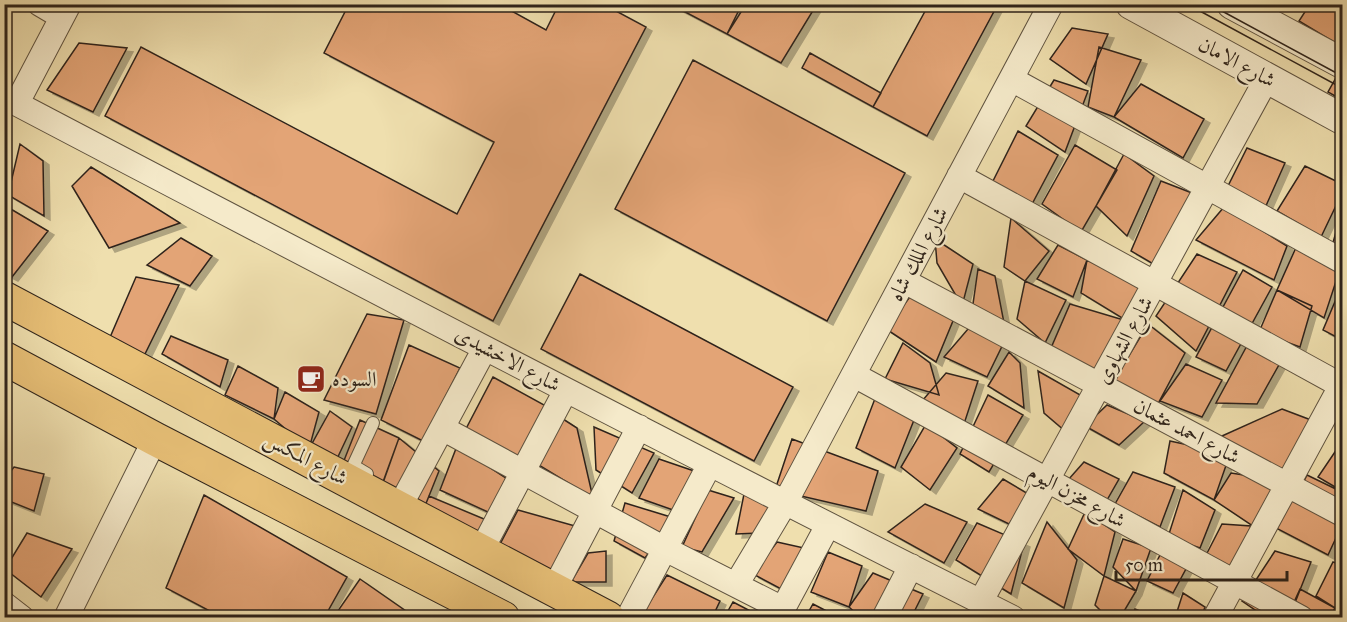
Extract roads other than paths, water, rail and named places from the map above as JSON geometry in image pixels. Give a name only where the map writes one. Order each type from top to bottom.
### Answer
[{"type":"main road","name":"شارع المكس","points":[[4,298],[401,497],[481,551],[608,618]]},
{"type":"main road","points":[[4,358],[155,439],[503,618]]},
{"type":"street","points":[[11,100],[66,11],[40,4]]},
{"type":"street","name":"شارع الملك شاه","points":[[736,585],[785,503],[1051,4]]},
{"type":"street","name":"شارع الامان","points":[[1131,4],[1342,119]]},
{"type":"street","points":[[1233,4],[1342,63]]},
{"type":"street","name":"شارع الشهاوى","points":[[981,601],[1267,78]]},
{"type":"street","points":[[1011,79],[1342,261]]},
{"type":"street","name":"شارع الاخشيدى","points":[[11,100],[639,428],[1013,618]]},
{"type":"street","points":[[959,176],[1342,385],[1215,618]]},
{"type":"street","name":"شارع احمد عثمان","points":[[904,281],[1342,514]]},
{"type":"street","points":[[401,497],[442,428],[485,348]]},
{"type":"street","name":"شارع مخزن اليوم","points":[[854,375],[1301,618]]},
{"type":"street","points":[[481,551],[566,390]]},
{"type":"street","points":[[442,428],[736,585],[780,613],[828,525]]},
{"type":"street","points":[[554,589],[639,428]]},
{"type":"street","points":[[66,618],[155,439]]},
{"type":"street","points":[[628,618],[710,464]]},
{"type":"street","points":[[884,618],[911,566]]},
{"type":"street","points":[[4,604],[22,618]]},
{"type":"lane","points":[[374,423],[354,464],[377,479]]},
{"type":"tram line","points":[[1187,4],[1342,88]]},
{"type":"tram line","points":[[1209,4],[1342,76]]},
{"type":"place","name":"السوده","points":[[311,379]]}]
